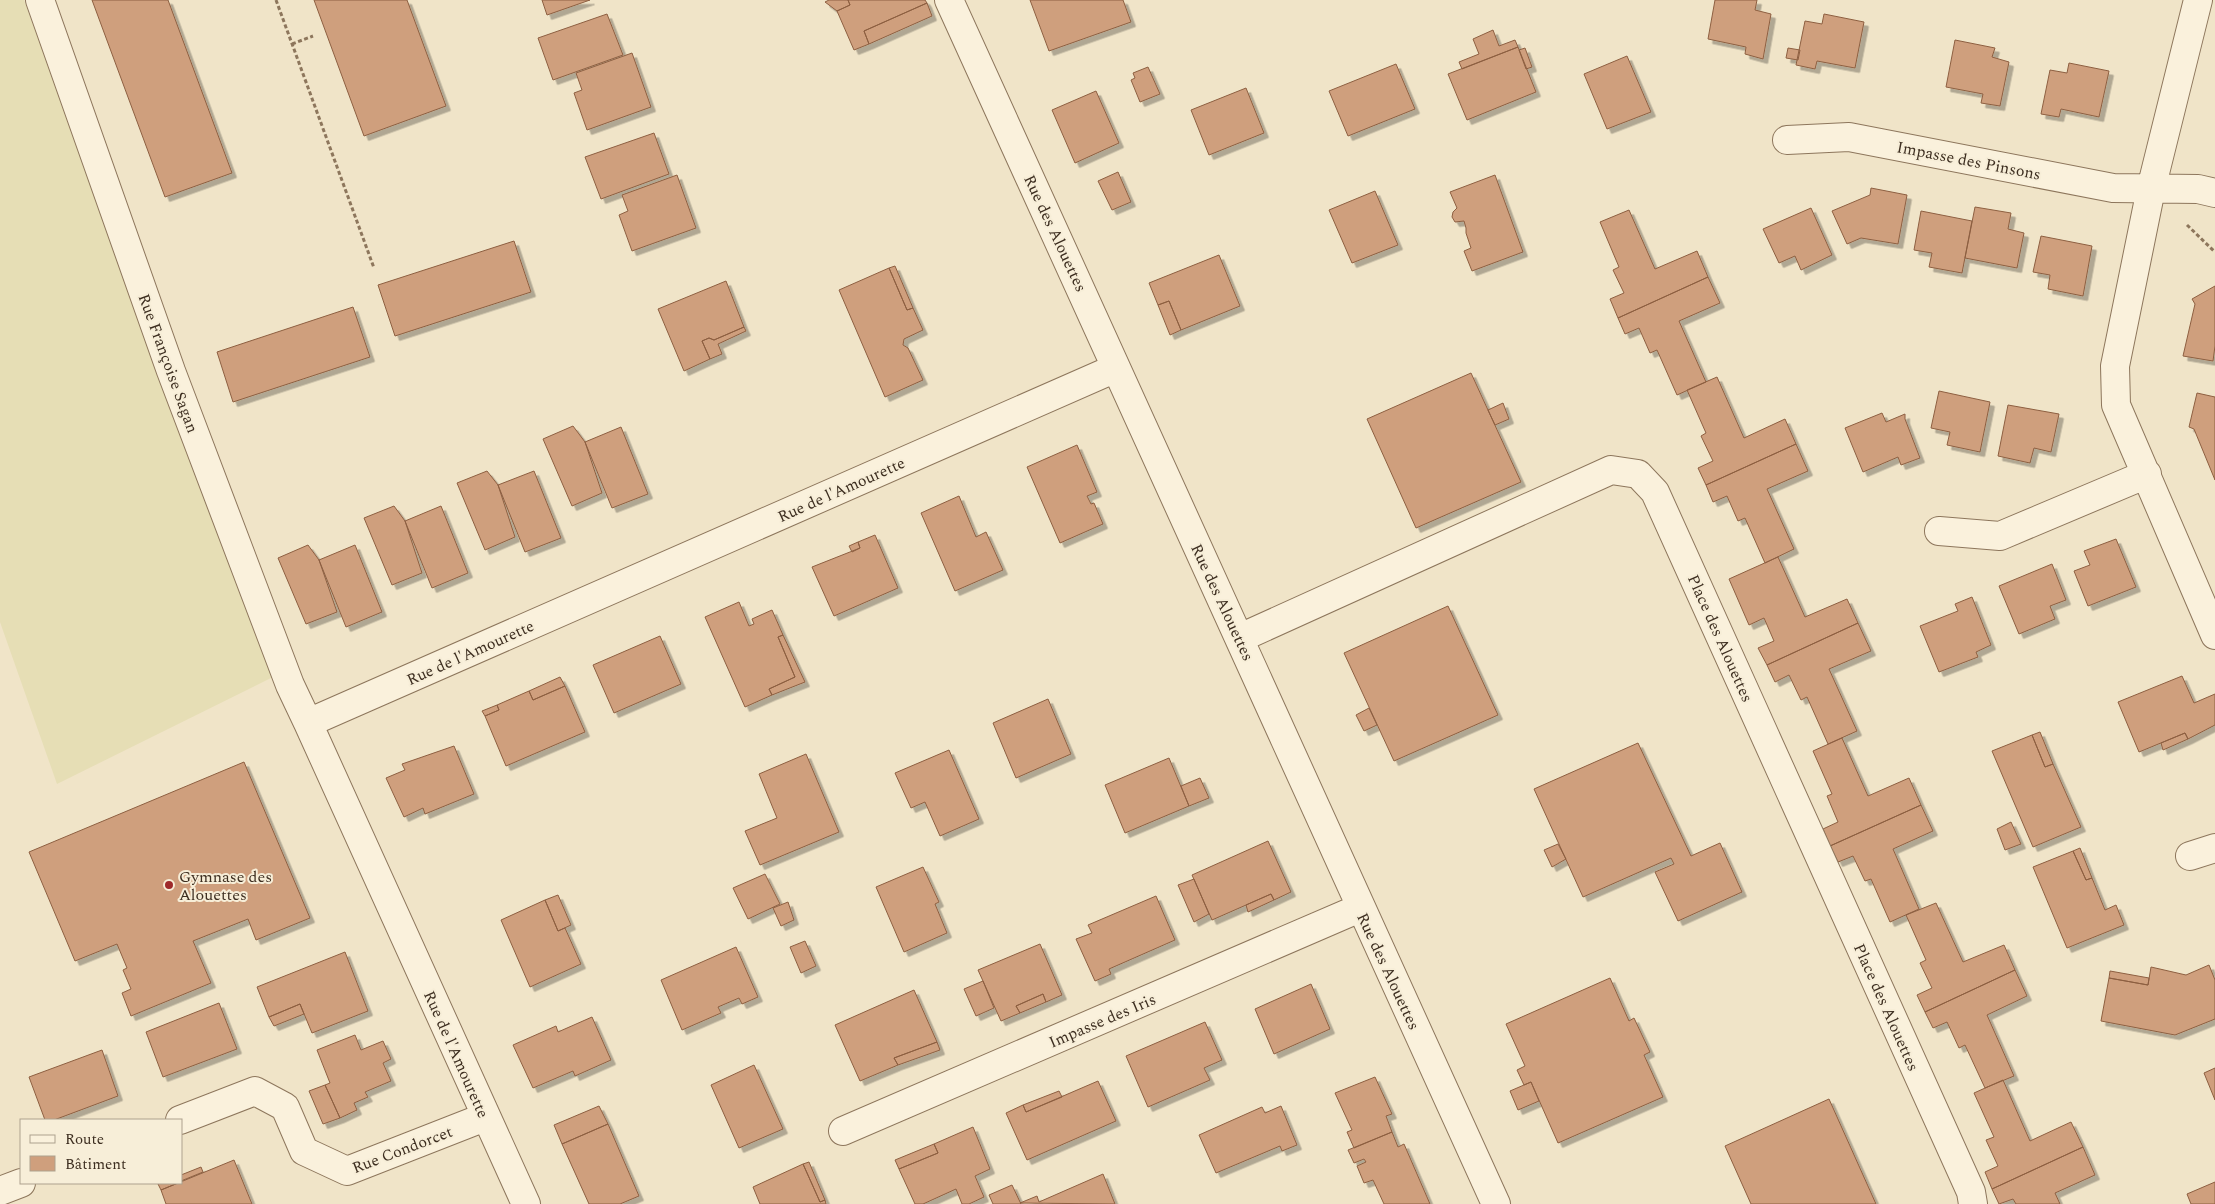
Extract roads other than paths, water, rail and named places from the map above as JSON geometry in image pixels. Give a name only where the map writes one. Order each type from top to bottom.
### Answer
[{"type":"street","name":"Rue Françoise Sagan","points":[[40,0],[171,371],[290,685],[308,723]]},
{"type":"street","name":"Rue des Alouettes","points":[[949,0],[1496,1204]]},
{"type":"street","points":[[2198,0],[2151,189],[2115,366],[2116,405],[2215,636]]},
{"type":"street","name":"Impasse des Pinsons","points":[[1787,140],[1849,136],[2113,188],[2198,189],[2215,193]]},
{"type":"street","name":"Rue de l'Amourette","points":[[526,1204],[485,1118],[308,723],[1116,368]]},
{"type":"street","name":"Place des Alouettes","points":[[1240,638],[1611,470],[1638,474],[1655,492],[1971,1192],[1973,1204]]},
{"type":"street","points":[[1939,531],[2000,536],[2147,474]]},
{"type":"street","name":"Impasse des Iris","points":[[843,1131],[1360,908]]},
{"type":"street","name":"Rue Condorcet","points":[[182,1119],[254,1091],[285,1107],[304,1151],[347,1171],[485,1118]]},
{"type":"street","points":[[0,1191],[20,1184]]},
{"type":"place","name":"Gymnase des Alouettes","points":[[169,885]]}]
